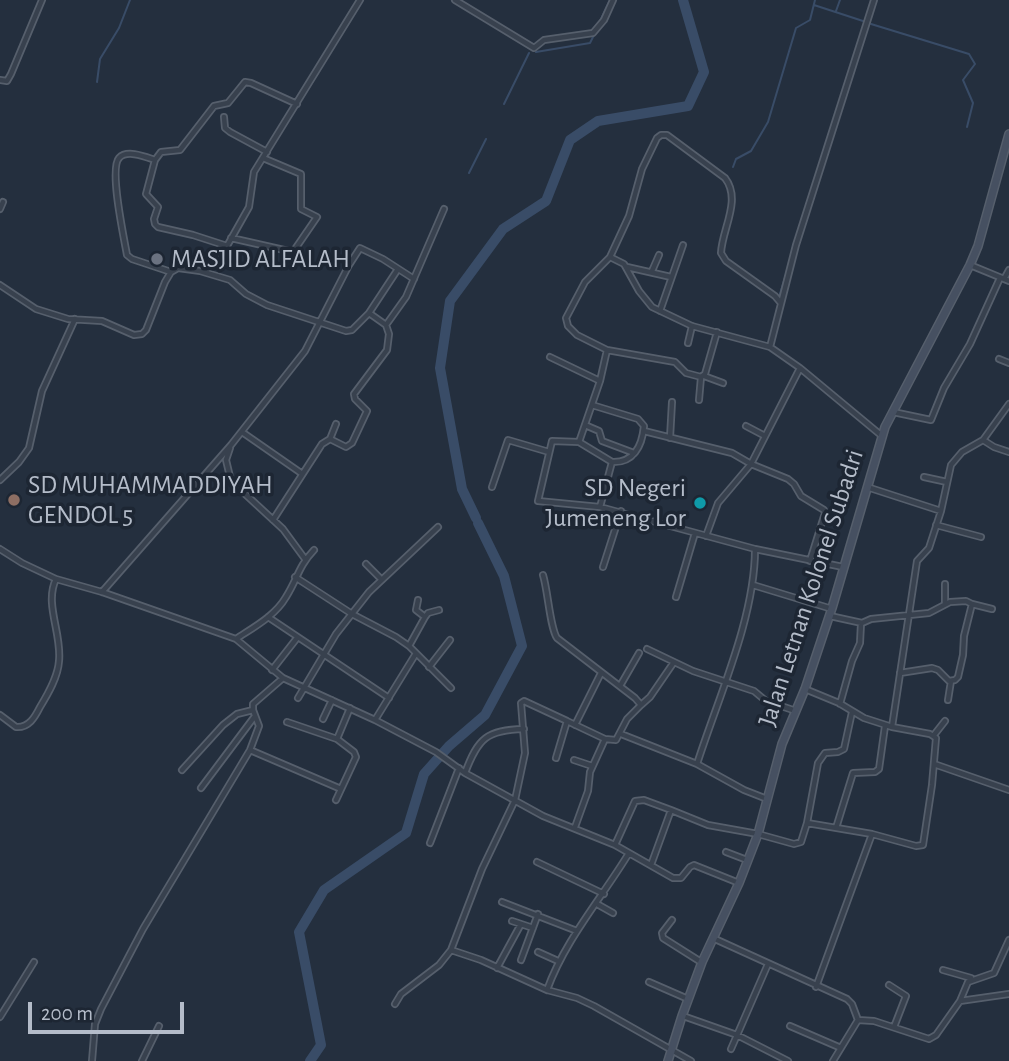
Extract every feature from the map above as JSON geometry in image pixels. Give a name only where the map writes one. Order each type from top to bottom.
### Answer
[{"type":"main road","name":"Jalan Letnan Kolonel Subadri","points":[[668,1061],[702,962],[715,939],[758,834],[782,744],[830,613],[882,436],[978,246],[1009,134]]},
{"type":"street","points":[[0,80],[7,80],[11,75],[42,0]]},
{"type":"street","points":[[205,272],[227,246],[249,208],[253,177],[263,158],[360,0]]},
{"type":"street","points":[[455,0],[534,48],[544,40],[593,33],[604,20],[612,0]]},
{"type":"street","points":[[770,347],[780,302],[821,164],[874,0]]},
{"type":"street","points":[[227,246],[155,224],[158,207],[146,194],[155,160],[161,152],[180,150],[214,106],[228,103],[247,82],[297,104]]},
{"type":"street","points":[[224,117],[225,128],[267,152]]},
{"type":"street","points":[[723,383],[687,373],[675,362],[607,350],[584,341],[566,321],[585,282],[610,257],[629,216],[646,159],[657,138],[664,134],[729,183],[732,201],[721,253],[726,261],[780,302]]},
{"type":"street","points":[[155,160],[125,154],[119,157],[116,164],[115,179],[127,255],[171,272]]},
{"type":"street","points":[[231,238],[293,252],[317,217],[301,209],[301,174],[263,158]]},
{"type":"street","points":[[0,209],[3,202]]},
{"type":"street","points":[[386,325],[406,297],[444,209]]},
{"type":"street","points":[[660,311],[683,244]]},
{"type":"street","points":[[102,592],[242,432],[305,351],[318,322],[360,248],[414,279]]},
{"type":"street","points":[[652,271],[659,255]]},
{"type":"street","points":[[610,257],[627,267],[671,276]]},
{"type":"street","points":[[970,265],[1004,280]]},
{"type":"street","points":[[627,267],[645,300],[660,311],[692,326],[770,347],[800,368],[882,436]]},
{"type":"street","points":[[0,285],[36,309],[75,319],[102,321],[134,335],[142,334],[171,272],[178,268],[205,272],[230,280],[246,294],[267,305],[346,331],[352,330],[369,313],[398,269]]},
{"type":"street","points":[[893,412],[931,420],[944,388],[1009,270]]},
{"type":"street","points":[[330,439],[346,447],[352,443],[367,411],[355,399],[354,394],[387,349],[389,334],[386,325],[369,313]]},
{"type":"street","points":[[0,480],[19,462],[29,447],[42,391],[75,319]]},
{"type":"street","points":[[688,343],[692,326]]},
{"type":"street","points":[[699,400],[702,377],[717,332]]},
{"type":"street","points":[[579,442],[600,381],[607,350]]},
{"type":"street","points":[[550,357],[600,381]]},
{"type":"street","points":[[999,359],[1009,363]]},
{"type":"street","points":[[706,536],[718,503],[751,464],[800,368]]},
{"type":"street","points":[[670,438],[672,402]]},
{"type":"street","points":[[892,727],[917,561],[928,551],[955,459],[983,440],[1009,404]]},
{"type":"street","points":[[592,405],[638,419],[643,423],[644,431],[634,453],[626,462],[611,463],[579,442],[553,441],[548,452],[538,501],[600,507],[755,550],[843,567]]},
{"type":"street","points":[[273,520],[322,444],[330,439],[336,424]]},
{"type":"street","points":[[585,425],[599,431],[602,441],[634,453]]},
{"type":"street","points":[[746,426],[765,436]]},
{"type":"street","points":[[644,431],[727,450],[751,464],[788,479],[801,496],[824,510],[825,516],[810,561]]},
{"type":"street","points":[[242,432],[302,473]]},
{"type":"street","points":[[492,487],[508,440],[548,452]]},
{"type":"street","points":[[983,440],[1009,452]]},
{"type":"street","points":[[231,445],[226,460],[231,481],[283,529],[305,559]]},
{"type":"street","points":[[600,507],[611,463]]},
{"type":"street","points":[[924,477],[947,482]]},
{"type":"street","points":[[867,487],[941,511]]},
{"type":"street","points":[[603,567],[621,512]]},
{"type":"street","points":[[936,525],[981,537]]},
{"type":"street","points":[[298,698],[323,654],[352,614],[382,580],[438,527]]},
{"type":"street","points":[[676,597],[695,533]]},
{"type":"street","points":[[0,549],[56,579],[102,592],[236,639],[283,678],[375,720],[436,752],[465,773],[543,816],[615,845],[679,878],[694,865],[739,883]]},
{"type":"street","points":[[236,639],[268,617],[285,600],[305,559],[314,550]]},
{"type":"street","points":[[698,764],[754,585],[755,550]]},
{"type":"street","points":[[366,564],[382,580]]},
{"type":"street","points":[[543,575],[549,597],[553,632],[562,643],[620,686],[640,705]]},
{"type":"street","points":[[295,577],[352,614],[409,646],[451,688]]},
{"type":"street","points":[[0,717],[18,727],[27,724],[41,707],[56,673],[59,639],[51,596],[56,579]]},
{"type":"street","points":[[945,604],[946,584]]},
{"type":"street","points":[[754,585],[861,623],[872,619],[935,611],[945,604],[959,601],[992,608]]},
{"type":"street","points":[[418,600],[416,610],[425,617]]},
{"type":"street","points":[[951,681],[958,677],[972,604]]},
{"type":"street","points":[[409,646],[428,613],[439,610]]},
{"type":"street","points":[[268,617],[389,698]]},
{"type":"street","points":[[840,704],[860,643],[861,623]]},
{"type":"street","points":[[272,670],[297,638]]},
{"type":"street","points":[[429,667],[450,640]]},
{"type":"street","points":[[648,649],[724,682],[754,691],[766,701],[796,711]]},
{"type":"street","points":[[620,686],[639,653]]},
{"type":"street","points":[[375,720],[415,654]]},
{"type":"street","points":[[395,1004],[401,994],[439,965],[451,950],[482,869],[515,800],[525,753],[520,706],[524,701],[605,739],[616,740],[627,719],[650,697],[674,662]]},
{"type":"street","points":[[900,673],[932,668],[951,681]]},
{"type":"street","points":[[575,724],[601,673]]},
{"type":"street","points":[[92,1061],[95,1024],[101,1009],[149,918],[250,750],[259,726],[253,704],[283,678]]},
{"type":"street","points":[[948,700],[951,681]]},
{"type":"street","points":[[804,689],[885,725],[934,735]]},
{"type":"street","points":[[323,719],[332,700]]},
{"type":"street","points":[[337,739],[350,708]]},
{"type":"street","points":[[615,845],[635,801],[644,800],[706,824],[796,845],[801,842],[807,822],[818,763],[825,753],[841,752],[844,749],[852,712]]},
{"type":"street","points":[[182,770],[223,725],[237,714],[254,713]]},
{"type":"street","points":[[201,788],[254,713]]},
{"type":"street","points":[[556,758],[567,721]]},
{"type":"street","points":[[287,722],[337,739],[356,755],[337,800]]},
{"type":"street","points":[[934,735],[945,722]]},
{"type":"street","points":[[836,828],[853,773],[875,772],[879,769],[885,725]]},
{"type":"street","points":[[465,773],[472,753],[492,733],[524,729]]},
{"type":"street","points":[[621,734],[698,764],[744,790],[767,799]]},
{"type":"street","points":[[807,822],[872,834],[916,846],[923,845],[934,764],[934,735]]},
{"type":"street","points":[[575,827],[588,791],[592,766],[605,739]]},
{"type":"street","points":[[250,750],[341,789]]},
{"type":"street","points":[[574,760],[592,766]]},
{"type":"street","points":[[934,764],[1009,790]]},
{"type":"street","points":[[430,843],[459,768]]},
{"type":"street","points":[[651,865],[671,810]]},
{"type":"street","points":[[816,987],[872,834]]},
{"type":"street","points":[[726,852],[748,860]]},
{"type":"street","points":[[547,990],[558,961],[604,894],[628,853]]},
{"type":"street","points":[[537,862],[604,894]]},
{"type":"street","points":[[502,902],[577,931]]},
{"type":"street","points":[[597,904],[613,914]]},
{"type":"street","points":[[522,960],[538,914]]},
{"type":"street","points":[[672,920],[662,933],[663,938],[702,962]]},
{"type":"street","points":[[512,921],[533,928]]},
{"type":"street","points":[[498,968],[521,924]]},
{"type":"street","points":[[715,939],[846,999],[852,1004],[858,1020]]},
{"type":"street","points":[[943,970],[972,979],[990,976],[994,973],[1009,940]]},
{"type":"street","points":[[451,950],[547,990],[577,998],[691,1061]]},
{"type":"street","points":[[538,952],[558,961]]},
{"type":"street","points":[[0,1017],[34,962]]},
{"type":"street","points":[[731,1049],[768,964]]},
{"type":"street","points":[[858,1020],[874,1021],[925,1038],[933,1038],[972,979]]},
{"type":"street","points":[[649,982],[688,999]]},
{"type":"street","points":[[889,985],[906,996],[894,1027]]},
{"type":"street","points":[[960,1000],[1009,995]]},
{"type":"street","points":[[682,1016],[737,1035],[788,1061]]},
{"type":"street","points":[[833,1061],[858,1020]]},
{"type":"street","points":[[142,1061],[159,1026]]},
{"type":"street","points":[[790,1026],[841,1048]]},
{"type":"waterway","points":[[97,82],[100,59],[119,28],[130,0]]},
{"type":"waterway","points":[[600,21],[610,0]]},
{"type":"waterway","points":[[476,518],[462,489],[440,368],[450,301],[503,229],[546,201],[570,140],[598,121],[688,106],[704,72],[683,0]]},
{"type":"waterway","points":[[733,167],[736,159],[751,151],[768,122],[796,28],[810,20],[815,0]]},
{"type":"waterway","points":[[836,11],[840,0]]},
{"type":"waterway","points":[[814,5],[866,22]]},
{"type":"waterway","points":[[871,24],[969,54],[975,64],[963,80],[973,103],[967,127]]},
{"type":"waterway","points":[[536,52],[590,43],[594,35]]},
{"type":"waterway","points":[[504,104],[529,53]]},
{"type":"waterway","points":[[469,173],[486,139]]},
{"type":"waterway","points":[[779,297],[787,271]]},
{"type":"waterway","points":[[310,1061],[321,1045],[299,932],[324,890],[406,833],[424,774],[449,746],[485,715],[522,646],[504,576],[478,523]]},
{"type":"place","name":"MASJID ALFALAH","points":[[157,259]]},
{"type":"place","name":"SD MUHAMMADDIYAH GENDOL 5","points":[[14,500]]},
{"type":"place","name":"SD Negeri Jumeneng Lor","points":[[700,503]]}]
